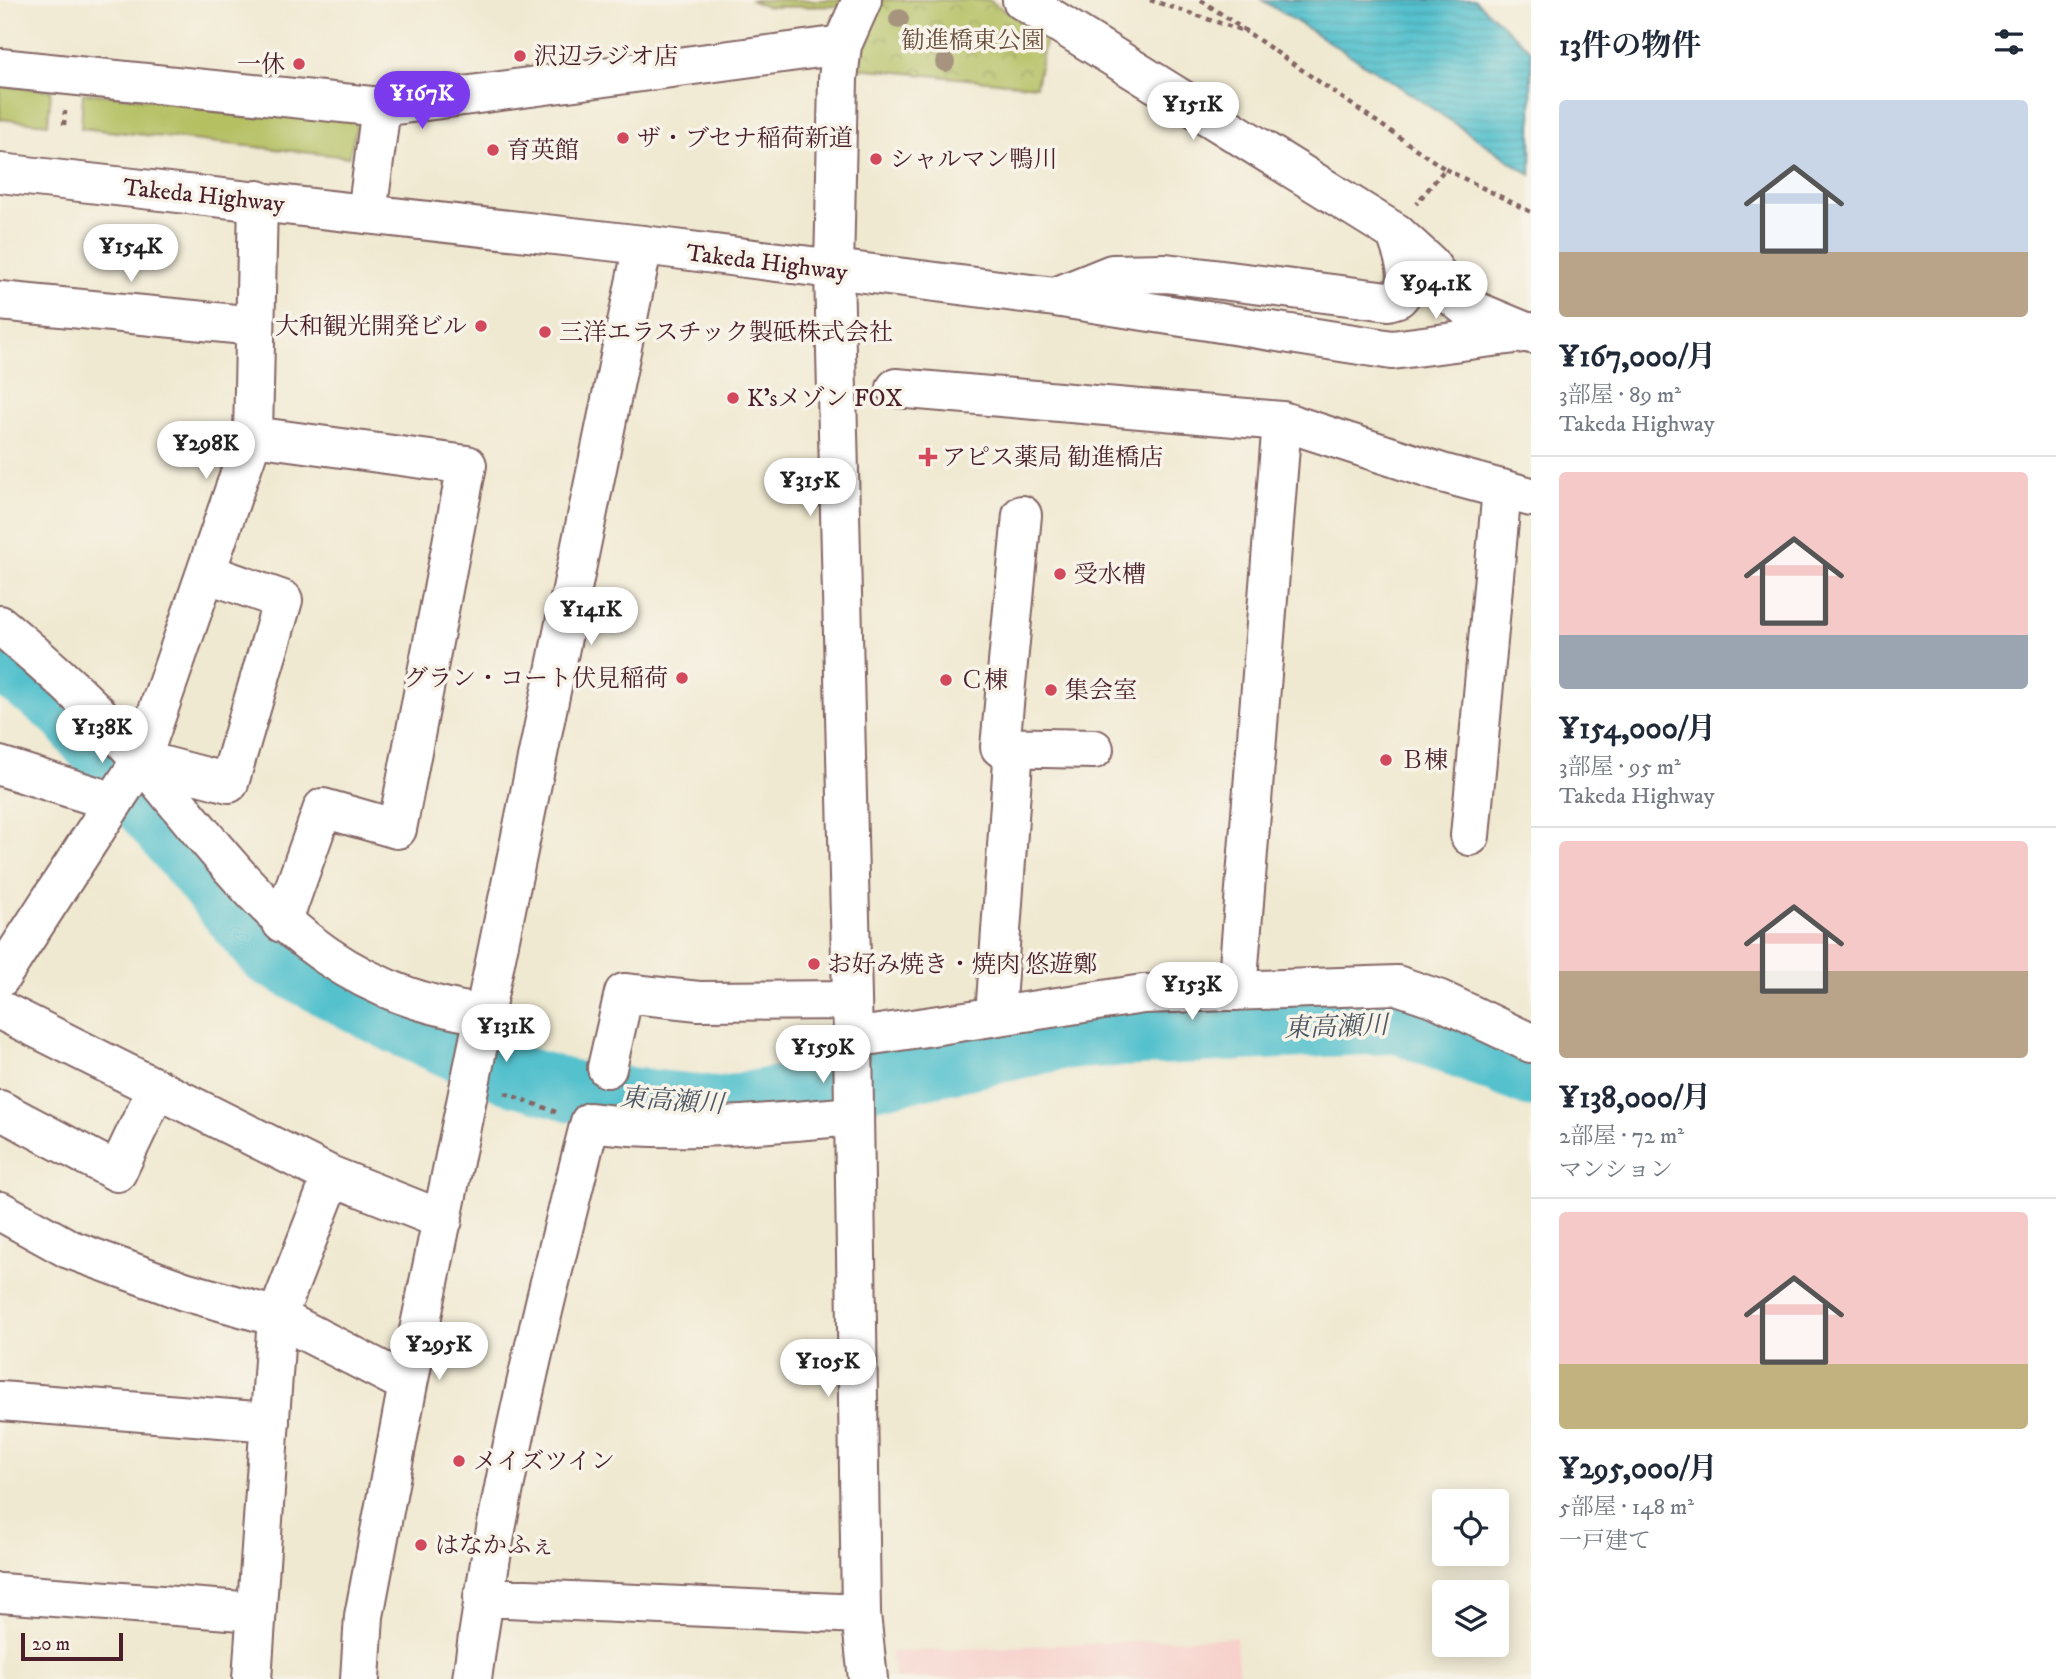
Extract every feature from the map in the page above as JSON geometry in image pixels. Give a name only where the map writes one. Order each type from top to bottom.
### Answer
[{"type":"main road","points":[[862,0],[842,45],[838,79],[834,271],[853,1046],[862,1614],[868,1679]]},
{"type":"main road","points":[[1022,0],[1395,233],[1429,262],[1459,302],[1530,333]]},
{"type":"main road","points":[[0,68],[381,107],[842,45]]},
{"type":"main road","points":[[368,214],[381,107]]},
{"type":"main road","name":"Takeda Highway","points":[[0,173],[258,200],[1055,297],[1392,350],[1530,333]]},
{"type":"main road","points":[[6,957],[141,760],[253,436],[258,200]]},
{"type":"main road","points":[[1055,297],[1112,274],[1166,273],[1388,301],[1398,298],[1407,283],[1407,270],[1395,233]]},
{"type":"main road","points":[[360,1679],[364,1616],[408,1384],[643,246]]},
{"type":"main road","points":[[0,300],[255,326]]},
{"type":"main road","points":[[896,388],[1282,421],[1517,493],[1470,836]]},
{"type":"main road","points":[[1237,990],[1282,421]]},
{"type":"main road","points":[[253,436],[467,465],[397,828],[323,808],[282,923]]},
{"type":"main road","points":[[1022,516],[1000,747],[1094,749]]},
{"type":"main road","points":[[141,760],[229,783],[283,600],[206,573]]},
{"type":"main road","points":[[0,625],[70,684],[141,760],[209,845],[282,923],[318,950],[387,990],[484,1026]]},
{"type":"main road","points":[[995,1016],[994,988],[1014,747]]},
{"type":"main road","points":[[0,766],[114,802]]},
{"type":"main road","points":[[853,1046],[995,1016],[1143,994],[1397,985],[1438,999],[1531,1043]]},
{"type":"main road","points":[[607,1068],[624,993],[699,1001],[850,1000]]},
{"type":"main road","points":[[0,1010],[332,1176],[443,1220]]},
{"type":"main road","points":[[0,1110],[117,1172],[156,1088]]},
{"type":"main road","points":[[472,1679],[483,1597],[528,1367],[590,1122],[628,1127],[732,1125],[854,1116]]},
{"type":"main road","points":[[252,1679],[277,1317],[332,1176]]},
{"type":"main road","points":[[0,1212],[69,1249],[184,1291],[277,1317],[408,1384]]},
{"type":"main road","points":[[0,1401],[270,1422]]},
{"type":"main road","points":[[0,1593],[256,1612]]},
{"type":"main road","points":[[483,1597],[862,1614]]},
{"type":"path","points":[[1150,0],[1254,35]]},
{"type":"path","points":[[1201,0],[1445,169],[1531,212]]},
{"type":"path","points":[[1429,186],[1445,169]]},
{"type":"path","points":[[472,1079],[540,1107],[590,1122]]},
{"type":"shaded area","points":[[1236,1637],[1239,1679],[895,1679],[890,1652]]},
{"type":"green space","name":"勧進橋東公園","points":[[750,0],[847,0],[845,6],[767,7]]},
{"type":"green space","name":"勧進橋東公園","points":[[875,0],[989,0],[1046,38],[1036,86],[859,68],[861,37]]},
{"type":"green space","points":[[0,86],[51,90],[48,124],[0,119]]},
{"type":"green space","points":[[83,93],[359,117],[349,157],[81,128]]},
{"type":"water","points":[[1262,0],[1475,0],[1531,51],[1531,175],[1393,82]]},
{"type":"waterway","name":"東高瀬川","points":[[0,660],[64,709],[269,956],[398,1024],[507,1073],[576,1092],[722,1107],[1063,1039],[1398,1023],[1531,1077]]},
{"type":"place","name":"沢辺ラジオ店","points":[[520,56]]},
{"type":"place","name":"一休","points":[[299,64]]},
{"type":"place","name":"ザ・ブセナ稲荷新道","points":[[623,138]]},
{"type":"place","name":"育英館","points":[[493,150]]},
{"type":"place","name":"シャルマン鴨川","points":[[876,159]]},
{"type":"place","name":"大和観光開発ビル","points":[[481,326]]},
{"type":"place","name":"三洋エラスチック製砥株式会社","points":[[545,332]]},
{"type":"place","name":"K’sメゾン FOX","points":[[733,398]]},
{"type":"place","name":"アピス薬局 勧進橋店","points":[[928,457]]},
{"type":"place","name":"受水槽","points":[[1060,574]]},
{"type":"place","name":"グラン・コート伏見稲荷","points":[[682,678]]},
{"type":"place","name":"Ｃ棟","points":[[946,680]]},
{"type":"place","name":"集会室","points":[[1051,690]]},
{"type":"place","name":"Ｂ棟","points":[[1386,760]]},
{"type":"place","name":"お好み焼き・焼肉 悠遊鄭","points":[[814,964]]},
{"type":"place","name":"メイズツイン","points":[[459,1461]]},
{"type":"place","name":"はなかふぇ","points":[[421,1545]]}]
